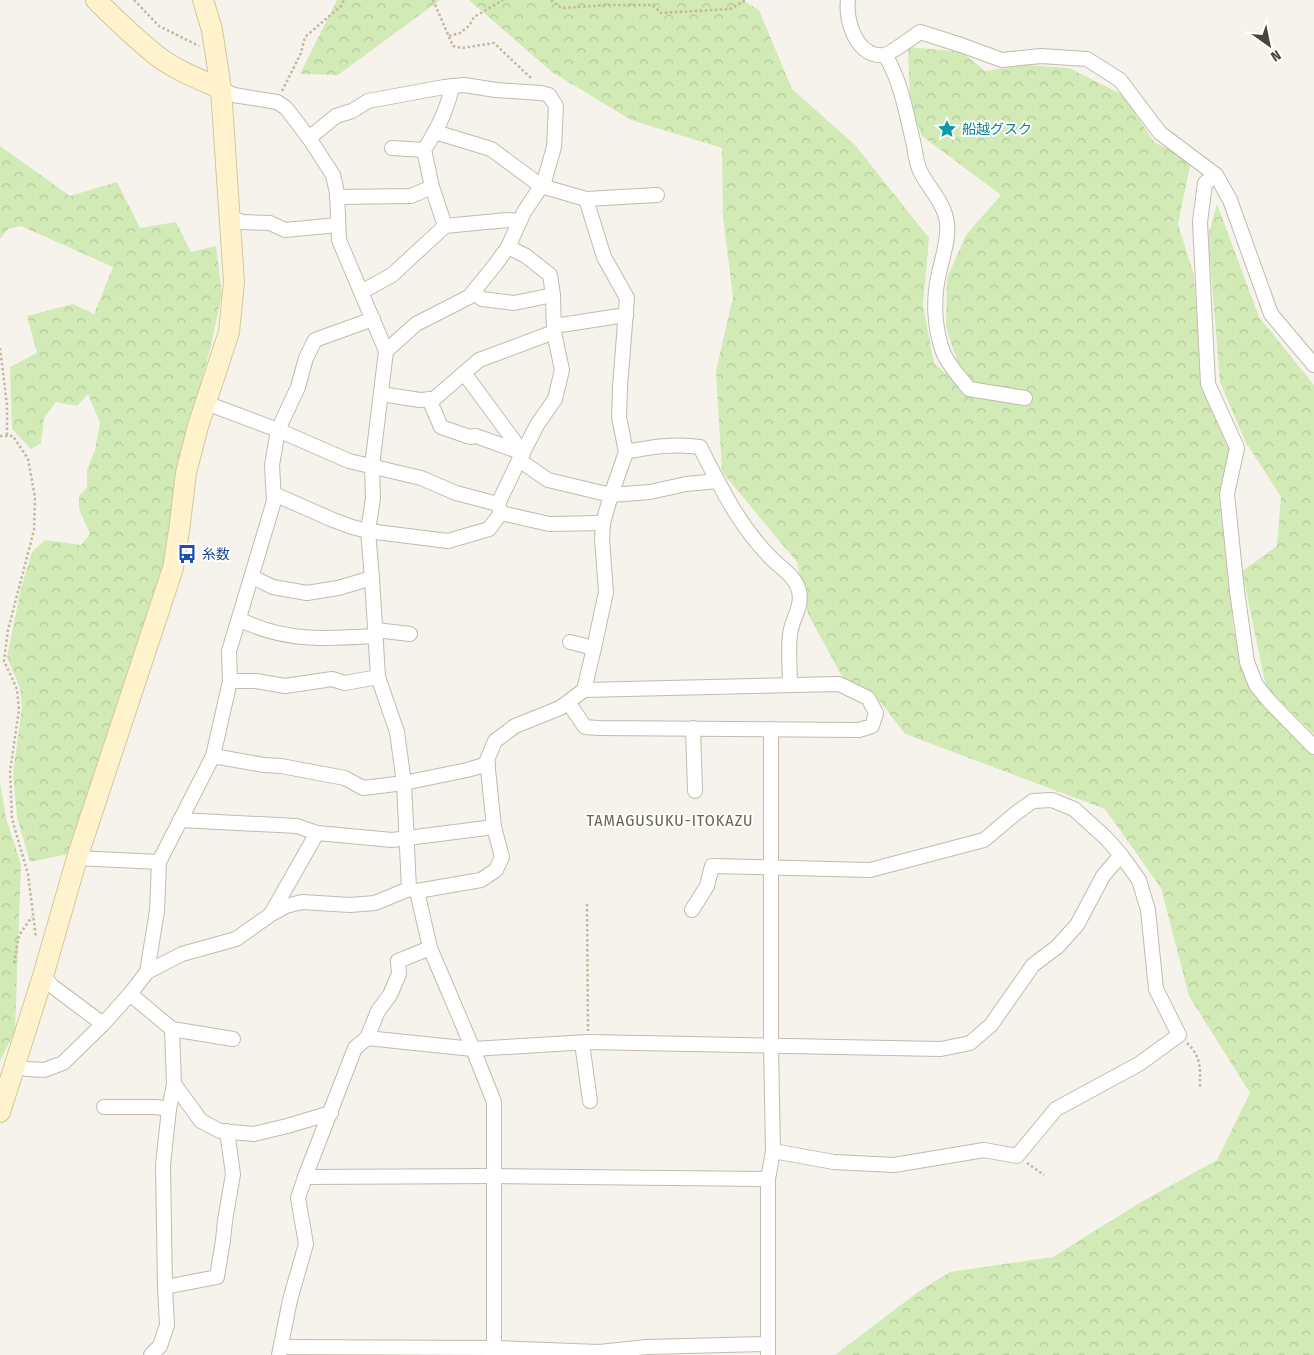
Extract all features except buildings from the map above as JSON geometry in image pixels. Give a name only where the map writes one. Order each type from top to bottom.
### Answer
[{"type":"street","points":[[96,0],[157,56],[188,74],[234,96],[277,102],[286,108],[309,138],[333,175],[337,198],[339,240],[386,351],[372,466],[373,498],[368,531],[378,676],[397,732],[404,783],[406,839],[413,890],[430,948],[494,1102],[494,1352]]},
{"type":"street","points":[[0,1112],[43,976],[77,858],[173,568],[186,473],[198,426],[229,332],[234,282],[221,90],[212,30],[203,0]]},
{"type":"street","points":[[848,0],[848,18],[854,36],[865,49],[875,54],[885,55],[920,32],[1002,60],[1041,56],[1087,60],[1120,80],[1160,133],[1216,175],[1230,200],[1271,314],[1314,365]]},
{"type":"street","points":[[885,55],[892,66],[905,107],[920,170],[938,198],[948,225],[935,288],[937,331],[943,353],[969,389],[1024,398]]},
{"type":"street","points":[[309,138],[336,116],[352,111],[368,101],[452,86],[464,85],[496,90],[541,93],[549,95],[556,106],[554,146],[544,182],[524,212],[508,247],[469,297],[416,324],[386,351]]},
{"type":"street","points":[[445,226],[432,187],[424,150],[450,101],[452,86]]},
{"type":"street","points":[[435,132],[491,149],[541,186],[586,199],[657,195]]},
{"type":"street","points":[[392,148],[424,150]]},
{"type":"street","points":[[1216,175],[1205,183],[1200,222],[1208,384],[1237,448],[1227,494],[1237,591],[1247,662],[1256,685],[1314,747]]},
{"type":"street","points":[[337,198],[411,196],[432,187]]},
{"type":"street","points":[[584,690],[606,592],[602,539],[603,523],[626,452],[619,417],[627,298],[604,257],[586,199]]},
{"type":"street","points":[[229,218],[243,222],[270,223],[285,230],[338,225]]},
{"type":"street","points":[[361,292],[392,274],[445,226],[507,220],[520,221]]},
{"type":"street","points":[[274,494],[333,520],[368,531],[448,542],[488,529],[500,508],[521,456],[537,425],[555,399],[562,370],[554,329],[553,295],[550,275],[526,256],[508,247]]},
{"type":"street","points":[[474,292],[482,299],[514,303],[553,295]]},
{"type":"street","points":[[381,394],[420,400],[434,399],[479,360],[554,329],[626,315]]},
{"type":"street","points":[[147,972],[157,911],[159,862],[212,756],[230,681],[229,651],[274,501],[272,466],[278,430],[298,387],[306,358],[315,340],[372,318]]},
{"type":"street","points":[[464,373],[521,456],[548,480],[611,495],[650,492],[686,484],[718,481]]},
{"type":"street","points":[[430,399],[441,427],[470,438],[476,436],[521,456]]},
{"type":"street","points":[[206,403],[278,430],[349,461],[421,478],[456,493],[548,524],[603,523]]},
{"type":"street","points":[[626,452],[653,447],[684,445],[700,447],[736,514],[757,544],[792,577],[799,590],[800,603],[790,633],[790,685]]},
{"type":"street","points":[[252,577],[273,587],[307,593],[338,588],[372,578]]},
{"type":"street","points":[[239,619],[253,626],[278,634],[330,639],[376,634],[410,634]]},
{"type":"street","points":[[570,642],[594,648]]},
{"type":"street","points":[[230,681],[256,681],[286,686],[332,679],[345,683],[378,676]]},
{"type":"street","points":[[15,1066],[44,1070],[63,1063],[103,1024],[147,972],[182,954],[236,939],[286,906],[302,902],[350,905],[375,903],[413,890],[481,880],[496,870],[502,856],[494,827],[487,760],[495,742],[515,726],[560,708],[568,702],[584,690],[839,684],[868,698],[876,713],[872,726],[859,730],[585,727],[568,702]]},
{"type":"street","points":[[693,728],[694,791]]},
{"type":"street","points":[[430,948],[398,961],[399,974],[390,994],[378,1011],[367,1038],[355,1048],[305,1178],[298,1198],[306,1244],[290,1300],[280,1351],[598,1352],[647,1347],[768,1349],[768,1179],[773,1151],[771,1046],[771,729]]},
{"type":"street","points":[[212,756],[345,778],[364,788],[404,783],[488,764]]},
{"type":"street","points":[[692,910],[707,886],[712,866],[870,870],[984,840],[1033,801],[1052,800],[1074,809],[1106,838],[1139,880],[1148,910],[1156,989],[1179,1035],[1139,1064],[1056,1109],[1017,1156],[984,1150],[894,1165],[834,1162],[773,1151]]},
{"type":"street","points":[[180,820],[297,826],[317,832],[392,840],[494,827]]},
{"type":"street","points":[[270,915],[317,832]]},
{"type":"street","points":[[367,1038],[473,1049],[585,1043],[941,1049],[970,1043],[991,1025],[1033,965],[1057,947],[1077,926],[1102,876],[1121,855]]},
{"type":"street","points":[[77,858],[159,862]]},
{"type":"street","points":[[43,976],[52,986],[103,1024]]},
{"type":"street","points":[[130,994],[172,1029],[232,1039]]},
{"type":"street","points":[[151,1355],[160,1346],[167,1325],[163,1165],[169,1108],[174,1084],[172,1029]]},
{"type":"street","points":[[585,1043],[590,1101]]},
{"type":"street","points":[[174,1084],[201,1121],[220,1131],[254,1134],[331,1113]]},
{"type":"street","points":[[104,1107],[169,1108]]},
{"type":"street","points":[[165,1287],[217,1277],[234,1174],[227,1131]]},
{"type":"street","points":[[305,1178],[494,1176],[768,1179]]},
{"type":"path","points":[[134,0],[159,26],[200,47]]},
{"type":"path","points":[[277,102],[301,53],[305,37],[341,6],[344,0]]},
{"type":"path","points":[[433,0],[453,46],[462,48],[494,44],[549,95]]},
{"type":"path","points":[[449,36],[460,33],[469,26],[474,17],[503,0]]},
{"type":"path","points":[[551,0],[560,8],[653,5],[661,13],[730,9],[746,0]]},
{"type":"path","points":[[0,348],[7,405],[7,436]]},
{"type":"path","points":[[0,436],[13,436],[28,458],[35,496],[34,530],[8,630],[4,662],[17,689],[19,710],[10,771],[12,819],[28,874],[37,942]]},
{"type":"path","points":[[585,1043],[588,904]]},
{"type":"path","points":[[14,963],[20,935],[32,915]]},
{"type":"path","points":[[1179,1035],[1194,1049],[1200,1064],[1200,1088]]},
{"type":"path","points":[[1017,1156],[1044,1175]]},
{"type":"green space","points":[[337,0],[440,0],[338,75],[300,74]]},
{"type":"green space","points":[[469,0],[742,0],[759,10],[792,89],[855,145],[929,238],[923,305],[934,363],[967,392],[971,383],[960,370],[946,327],[947,278],[966,235],[1001,195],[922,136],[910,102],[908,47],[962,52],[985,71],[1027,65],[1069,68],[1123,95],[1154,142],[1191,161],[1178,224],[1194,275],[1200,369],[1210,400],[1230,447],[1219,496],[1234,632],[1243,668],[1254,694],[1314,756],[1314,1355],[835,1355],[918,1292],[950,1272],[1053,1257],[1141,1202],[1217,1160],[1250,1093],[1189,996],[1161,888],[1105,809],[905,734],[872,691],[844,680],[808,614],[797,562],[722,472],[716,371],[733,297],[723,217],[722,148],[631,120],[552,72]]},
{"type":"green space","points":[[0,146],[70,196],[117,182],[140,228],[176,222],[191,252],[216,246],[222,294],[211,345],[178,472],[166,557],[115,716],[68,854],[30,862],[17,817],[13,774],[22,707],[20,688],[7,657],[21,588],[32,552],[45,540],[81,545],[90,534],[79,509],[79,496],[87,488],[87,470],[95,450],[100,423],[88,394],[77,406],[56,402],[44,418],[41,443],[31,449],[12,429],[10,367],[37,353],[27,316],[73,304],[94,314],[113,267],[21,226],[8,229],[0,239]]},
{"type":"green space","points":[[1217,204],[1259,317],[1314,385],[1314,734],[1266,687],[1242,571],[1277,546],[1281,497],[1245,441],[1220,382],[1208,236]]},
{"type":"green space","points":[[0,781],[6,818],[21,864],[15,1031],[0,1061]]},
{"type":"place","name":"船越グスク","points":[[947,129]]},
{"type":"place","name":"糸数","points":[[187,554]]},
{"type":"district","name":"TAMAGUSUKU-ITOKAZU","points":[[670,820]]}]
